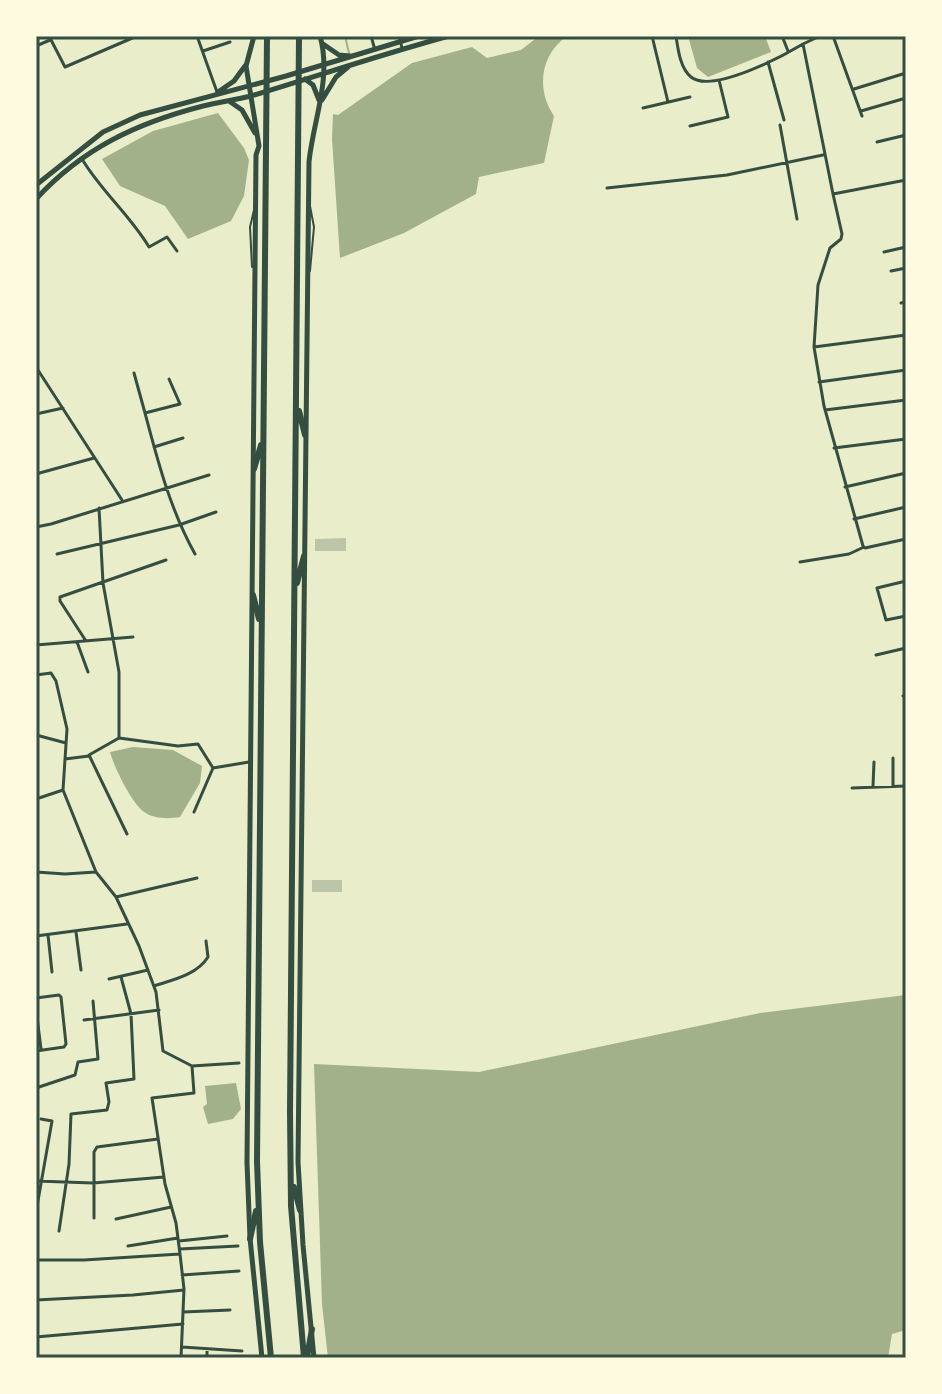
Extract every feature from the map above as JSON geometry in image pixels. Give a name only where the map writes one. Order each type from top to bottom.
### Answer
[{"type":"highway","points":[[267,36],[258,1203],[270,1347],[267,1358]]},
{"type":"highway","points":[[299,36],[290,1176],[305,1358]]},
{"type":"highway","points":[[296,400],[305,435]]},
{"type":"highway","points":[[254,469],[263,438]]},
{"type":"highway","points":[[295,593],[304,556]]},
{"type":"highway","points":[[253,595],[261,626]]},
{"type":"highway","points":[[290,1176],[300,1210]]},
{"type":"highway","points":[[250,1239],[258,1203]]},
{"type":"highway","points":[[305,1358],[312,1329]]},
{"type":"main road","points":[[202,98],[234,81],[246,66],[254,36]]},
{"type":"main road","points":[[314,1358],[298,1162],[308,197],[310,146],[320,104],[324,65],[320,36]]},
{"type":"main road","points":[[320,104],[336,77],[357,59],[419,36]]},
{"type":"main road","points":[[36,199],[82,159],[135,126],[323,73],[401,42],[449,36]]},
{"type":"main road","points":[[322,44],[339,55],[357,59]]},
{"type":"main road","points":[[36,185],[112,127],[140,115],[324,65],[357,59]]},
{"type":"main road","points":[[246,66],[257,137],[247,1151],[250,1239],[267,1358]]},
{"type":"main road","points":[[305,78],[316,90],[320,104]]},
{"type":"main road","points":[[225,101],[234,103],[242,110],[257,137]]},
{"type":"street","points":[[36,46],[50,38],[65,67],[137,36]]},
{"type":"street","points":[[197,36],[217,92]]},
{"type":"street","points":[[371,36],[375,50]]},
{"type":"street","points":[[652,36],[668,102]]},
{"type":"street","points":[[676,36],[680,60],[695,80],[719,80],[768,62],[820,36]]},
{"type":"street","points":[[782,36],[788,52]]},
{"type":"street","points":[[833,36],[861,114],[906,98]]},
{"type":"street","points":[[203,51],[230,42]]},
{"type":"street","points":[[803,44],[823,155],[842,234],[841,239],[830,248],[818,285],[814,347],[834,448],[864,547]]},
{"type":"street","points":[[768,62],[784,120]]},
{"type":"street","points":[[854,89],[906,73]]},
{"type":"street","points":[[690,126],[728,117],[719,80]]},
{"type":"street","points":[[643,108],[690,97]]},
{"type":"street","points":[[780,125],[797,219]]},
{"type":"street","points":[[877,142],[906,135]]},
{"type":"street","points":[[607,188],[727,175],[823,155]]},
{"type":"street","points":[[82,159],[137,227],[149,247],[167,237],[177,251]]},
{"type":"street","points":[[833,194],[906,180]]},
{"type":"street","points":[[884,252],[906,247]]},
{"type":"street","points":[[891,271],[906,268]]},
{"type":"street","points":[[814,347],[906,335]]},
{"type":"street","points":[[36,367],[122,500]]},
{"type":"street","points":[[819,382],[906,370]]},
{"type":"street","points":[[134,373],[165,488],[179,525],[195,554]]},
{"type":"street","points":[[145,413],[180,404],[169,379]]},
{"type":"street","points":[[825,410],[906,400]]},
{"type":"street","points":[[36,414],[63,408]]},
{"type":"street","points":[[154,447],[183,438]]},
{"type":"street","points":[[834,448],[906,439]]},
{"type":"street","points":[[36,474],[95,457]]},
{"type":"street","points":[[845,487],[906,473]]},
{"type":"street","points":[[36,527],[209,475]]},
{"type":"street","points":[[854,519],[906,507]]},
{"type":"street","points":[[99,508],[103,583],[119,672],[119,738]]},
{"type":"street","points":[[57,554],[179,525],[216,512]]},
{"type":"street","points":[[800,562],[849,554],[864,547],[906,539]]},
{"type":"street","points":[[86,641],[60,599],[62,596],[166,560]]},
{"type":"street","points":[[906,581],[877,588],[886,620],[906,616]]},
{"type":"street","points":[[36,645],[133,637]]},
{"type":"street","points":[[77,642],[88,672]]},
{"type":"street","points":[[876,655],[906,648]]},
{"type":"street","points":[[36,675],[51,673],[56,681],[67,729],[63,790],[96,872],[116,897],[148,970],[159,1010],[163,1051],[192,1066],[239,1063]]},
{"type":"street","points":[[36,735],[66,743]]},
{"type":"street","points":[[65,759],[89,755],[119,738],[178,746],[198,744],[213,768]]},
{"type":"street","points":[[89,755],[127,834]]},
{"type":"street","points":[[893,758],[893,787]]},
{"type":"street","points":[[213,768],[251,761]]},
{"type":"street","points":[[873,787],[874,762]]},
{"type":"street","points":[[194,812],[213,768]]},
{"type":"street","points":[[852,788],[906,786]]},
{"type":"street","points":[[36,799],[63,790]]},
{"type":"street","points":[[36,872],[96,872]]},
{"type":"street","points":[[116,897],[197,878]]},
{"type":"street","points":[[36,936],[128,924]]},
{"type":"street","points":[[76,932],[81,970]]},
{"type":"street","points":[[48,935],[52,972]]},
{"type":"street","points":[[154,986],[201,966],[208,957],[206,941]]},
{"type":"street","points":[[109,979],[148,970]]},
{"type":"street","points":[[59,1231],[70,1149],[71,1114],[107,1110],[106,1083],[134,1079],[131,1014],[121,977]]},
{"type":"street","points":[[36,998],[59,995],[64,1047],[38,1051],[36,1009]]},
{"type":"street","points":[[36,1088],[75,1075],[78,1062],[98,1059],[93,1001]]},
{"type":"street","points":[[84,1020],[159,1010]]},
{"type":"street","points":[[181,1358],[184,1289],[180,1252],[152,1098],[194,1093],[192,1066]]},
{"type":"street","points":[[36,1212],[52,1121],[41,1119]]},
{"type":"street","points":[[94,1218],[93,1183],[97,1147],[158,1139]]},
{"type":"street","points":[[36,1181],[93,1183],[164,1177]]},
{"type":"street","points":[[116,1219],[172,1207]]},
{"type":"street","points":[[128,1246],[227,1236]]},
{"type":"street","points":[[36,1260],[84,1260],[238,1246]]},
{"type":"street","points":[[182,1275],[239,1271]]},
{"type":"street","points":[[36,1300],[184,1289]]},
{"type":"street","points":[[183,1312],[230,1310]]},
{"type":"street","points":[[36,1337],[183,1324]]},
{"type":"street","points":[[182,1347],[242,1351]]},
{"type":"street","points":[[207,1349],[207,1358]]},
{"type":"shaded area","points":[[539,36],[567,36],[551,53],[544,73],[545,95],[554,116],[544,163],[479,177],[476,194],[404,233],[340,258],[333,114],[338,115],[412,63],[472,47],[487,58],[521,50]]},
{"type":"shaded area","points":[[688,36],[765,36],[771,52],[708,77],[697,68]]},
{"type":"shaded area","points":[[218,113],[244,148],[249,160],[244,196],[231,221],[188,239],[165,206],[120,186],[102,159],[153,131]]},
{"type":"shaded area","points":[[133,747],[173,750],[202,766],[200,783],[180,817],[152,816],[134,801],[110,752]]},
{"type":"shaded area","points":[[906,995],[906,1330],[892,1334],[888,1358],[328,1358],[322,1304],[314,1064],[479,1072],[760,1013]]},
{"type":"shaded area","points":[[236,1083],[241,1109],[233,1119],[208,1124],[203,1107],[207,1104],[205,1086]]},
{"type":"building","points":[[346,538],[346,551],[315,551],[315,539]]},
{"type":"building","points":[[312,880],[342,880],[342,892],[312,892]]},
{"type":"waterway","points":[[345,36],[349,53]]}]
